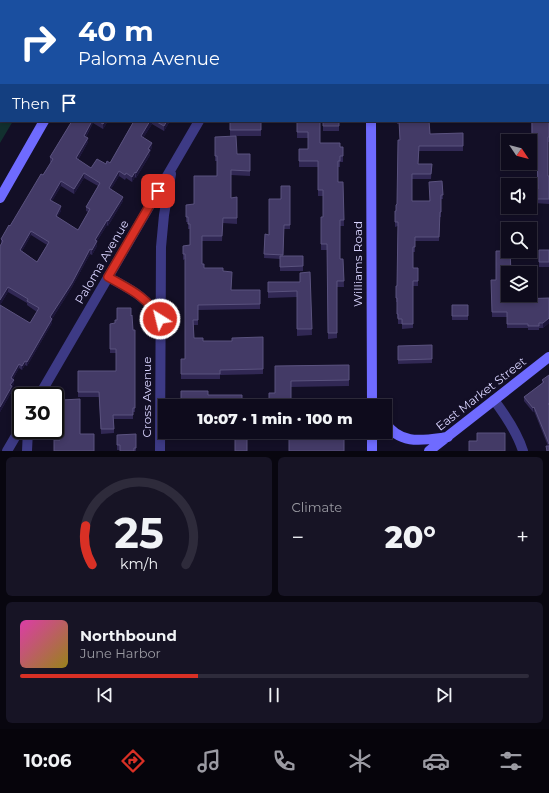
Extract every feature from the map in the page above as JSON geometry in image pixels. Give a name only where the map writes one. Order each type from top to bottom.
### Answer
[{"type":"main road","points":[[0,198],[43,122]]},
{"type":"main road","name":"Williams Road","points":[[371,122],[372,399]]},
{"type":"main road","name":"East Market Street","points":[[429,451],[549,357]]},
{"type":"main road","points":[[372,395],[374,399]]},
{"type":"main road","points":[[392,430],[403,438],[408,439],[421,440],[448,436]]},
{"type":"main road","points":[[372,439],[372,451]]},
{"type":"street","name":"Paloma Avenue","points":[[44,387],[198,122]]},
{"type":"street","name":"Cross Avenue","points":[[160,451],[161,242],[164,215],[173,166]]},
{"type":"street","points":[[108,277],[132,290],[146,301],[155,310],[160,319]]},
{"type":"street","points":[[494,400],[513,428],[523,451]]},
{"type":"street","points":[[7,451],[14,439]]},
{"type":"street","points":[[27,451],[28,439]]},
{"type":"green space","points":[[0,122],[12,122],[0,143]]},
{"type":"building","points":[[71,122],[91,122],[84,136],[88,138],[76,158],[91,168],[97,159],[106,164],[107,161],[110,163],[133,122],[149,122],[141,136],[152,143],[148,149],[150,150],[132,177],[119,171],[109,188],[123,197],[108,221],[107,220],[95,240],[97,241],[92,250],[90,249],[72,283],[50,317],[52,319],[27,362],[25,361],[22,366],[19,364],[11,378],[14,380],[10,385],[12,386],[0,407],[0,305],[30,323],[39,308],[27,301],[28,299],[8,287],[0,300],[0,246],[3,241],[1,239],[41,174],[43,175],[53,159],[50,157]],"holes":[[[84,173],[100,183],[86,207],[90,209],[78,230],[56,216],[61,206],[50,200],[61,181],[74,189]],[[31,231],[49,242],[37,262],[20,250]]]},
{"type":"building","points":[[157,122],[166,122],[164,126]]},
{"type":"building","points":[[230,122],[261,122],[261,130],[230,130]]},
{"type":"building","points":[[297,122],[320,122],[320,143],[340,143],[340,147],[343,147],[343,156],[340,156],[340,161],[338,161],[338,182],[343,182],[344,220],[340,220],[340,259],[343,259],[344,281],[337,281],[337,333],[328,333],[327,244],[321,244],[323,190],[318,190],[318,161],[299,161],[299,149],[308,149],[308,132],[297,132]]},
{"type":"building","points":[[323,122],[339,122],[339,126],[323,126]]},
{"type":"building","points":[[399,122],[429,122],[430,134],[463,133],[463,146],[419,146],[418,164],[432,164],[431,174],[412,174],[412,201],[430,201],[429,182],[442,181],[443,195],[441,195],[439,237],[415,237],[415,247],[413,247],[413,268],[418,268],[418,281],[413,281],[413,324],[402,324],[402,319],[398,319],[397,314],[396,286],[398,222],[395,222],[395,211],[397,204],[398,140],[400,140]]},
{"type":"building","points":[[532,122],[549,122],[549,199],[537,199],[537,134],[532,134]]},
{"type":"building","points":[[236,136],[237,154],[250,154],[250,171],[231,170],[231,198],[237,197],[237,218],[223,218],[222,236],[202,236],[202,264],[204,264],[204,268],[223,268],[223,271],[232,272],[231,290],[260,290],[260,304],[198,305],[198,320],[193,320],[194,338],[203,338],[203,341],[232,341],[232,338],[263,337],[263,369],[220,370],[220,374],[181,374],[181,359],[185,359],[185,254],[183,254],[183,246],[190,245],[190,224],[188,224],[188,217],[186,217],[186,205],[194,204],[194,176],[217,176],[215,137]]},
{"type":"building","points":[[281,186],[290,186],[290,225],[284,225],[283,255],[264,254],[265,234],[269,235],[269,199],[281,199]]},
{"type":"building","points":[[539,250],[549,250],[549,262],[539,262]]},
{"type":"building","points":[[496,251],[501,251],[501,258],[510,258],[511,266],[501,266],[501,302],[537,302],[537,298],[549,298],[549,318],[543,323],[539,323],[539,326],[528,326],[528,324],[507,324],[507,312],[492,312],[491,280],[496,280]]},
{"type":"building","points":[[280,256],[303,256],[303,266],[280,267]]},
{"type":"building","points":[[310,272],[312,329],[297,329],[297,291],[268,292],[268,282],[300,282],[300,273]]},
{"type":"building","points":[[452,305],[468,305],[468,316],[452,316]]},
{"type":"building","points":[[117,308],[131,308],[133,330],[135,330],[135,408],[133,408],[133,415],[113,415],[114,429],[101,429],[99,392],[78,392],[78,371],[116,371],[116,349],[110,349],[110,324],[115,323],[115,320],[117,320]]},
{"type":"building","points":[[432,345],[432,359],[398,360],[398,346]]},
{"type":"building","points":[[349,365],[349,380],[291,381],[291,399],[269,399],[269,393],[275,393],[275,366]]},
{"type":"building","points":[[549,375],[549,444],[534,407],[533,408],[524,397],[544,382],[542,380]]},
{"type":"building","points":[[181,391],[208,391],[208,395],[242,395],[242,399],[181,399]]},
{"type":"building","points":[[80,399],[80,434],[94,434],[94,451],[54,451],[54,440],[64,439],[64,400]]},
{"type":"building","points":[[477,433],[505,433],[505,451],[469,451],[469,441],[477,441]]},
{"type":"building","points":[[136,434],[136,448],[134,448],[134,451],[120,451],[120,445],[117,445],[117,435]]},
{"type":"building","points":[[235,439],[247,439],[247,451],[235,451]]},
{"type":"building","points":[[289,439],[344,439],[344,451],[289,451]]},
{"type":"building","points":[[546,446],[549,446],[549,451],[547,451]]},
{"type":"route","points":[[158,191],[108,277],[135,292],[151,305],[160,319]]}]
